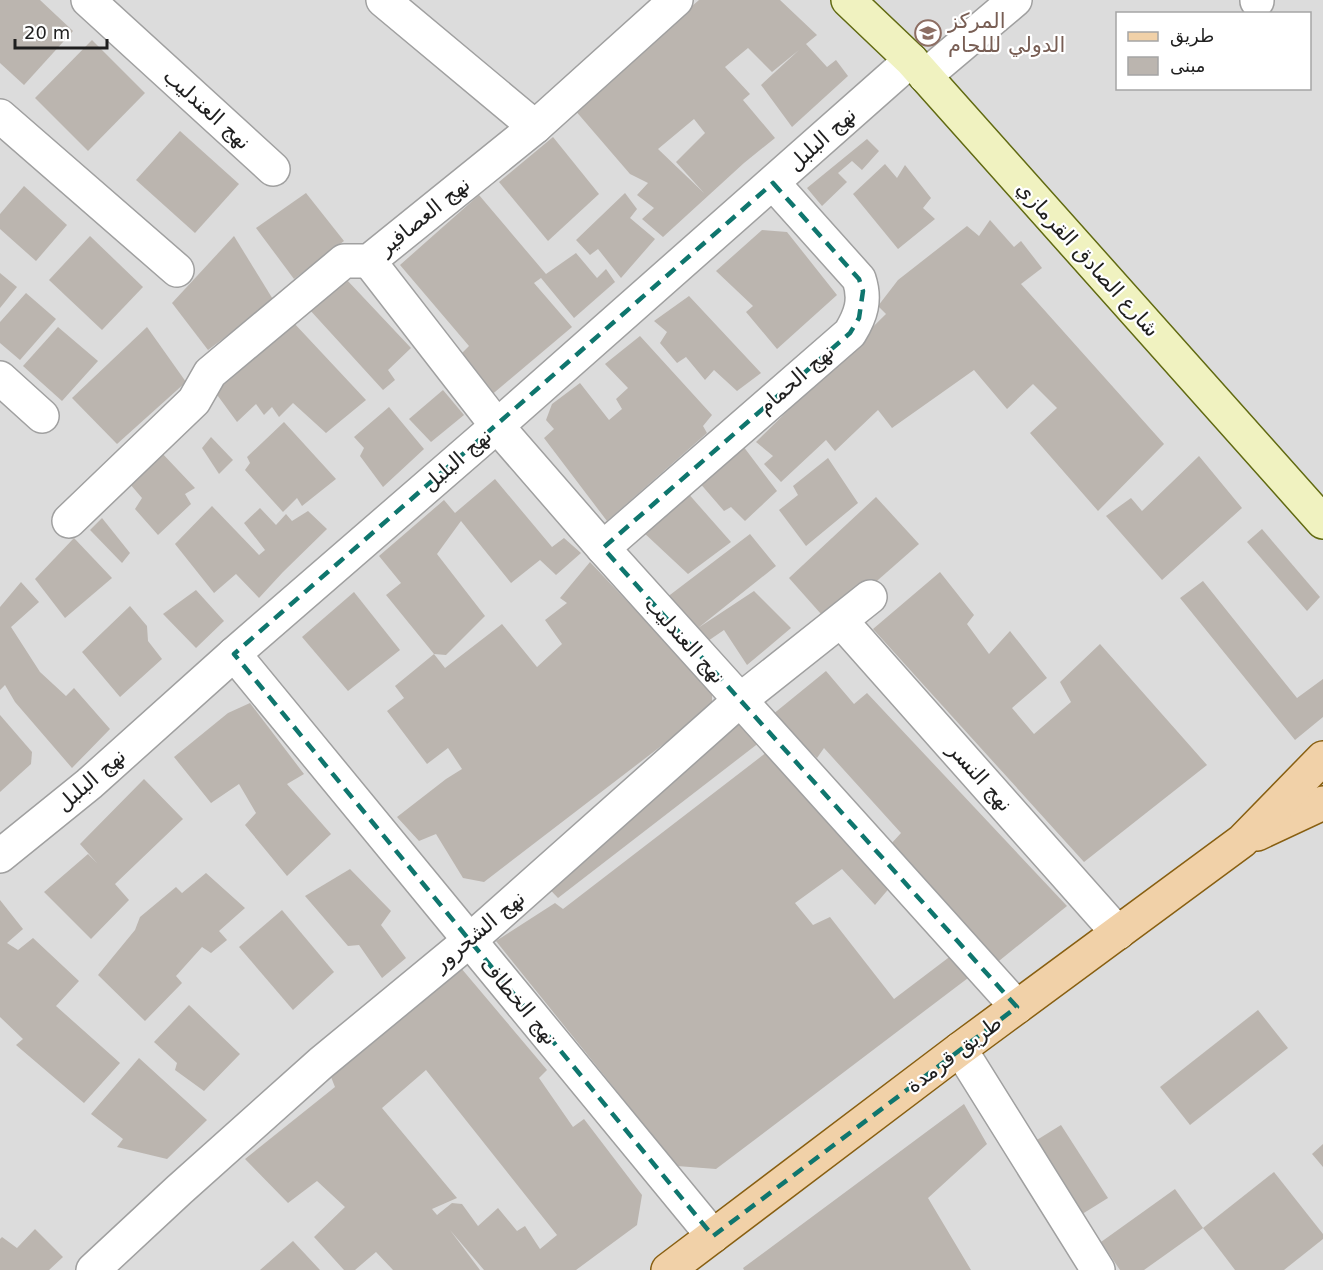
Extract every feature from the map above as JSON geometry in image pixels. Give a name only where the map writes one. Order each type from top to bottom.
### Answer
[{"type":"main road","name":"شارع الصادق القرمازي","points":[[848,0],[918,68],[1323,522]]},
{"type":"main road","name":"طريق قرمدة","points":[[668,1270],[960,1049],[1242,841],[1323,758]]},
{"type":"main road","name":"طريق قرمدة","points":[[1242,841],[1323,802]]},
{"type":"street","name":"نهج العندليب","points":[[88,0],[273,169]]},
{"type":"street","points":[[383,0],[535,127]]},
{"type":"street","name":"نهج العصافير","points":[[69,521],[194,401],[210,373],[344,261],[369,261],[535,127],[676,0]]},
{"type":"street","name":"نهج البلبل","points":[[0,856],[88,784],[773,183],[918,68],[1015,0]]},
{"type":"street","points":[[0,116],[177,270]]},
{"type":"street","name":"نهج الحمام","points":[[603,548],[850,333],[859,318],[863,304],[863,291],[859,279],[773,183]]},
{"type":"street","name":"نهج العندليب","points":[[369,261],[497,426],[739,701],[1017,1007]]},
{"type":"street","points":[[0,378],[42,416]]},
{"type":"street","name":"نهج الشحرور","points":[[93,1270],[321,1063],[469,941],[739,701],[842,622],[870,597]]},
{"type":"street","name":"نهج النسر","points":[[842,622],[1118,933]]},
{"type":"street","name":"نهج الخطاف","points":[[234,654],[713,1236]]},
{"type":"street","points":[[960,1049],[1098,1270]]},
{"type":"highlighted area","points":[[773,183],[859,279],[863,291],[859,318],[850,333],[603,548],[1017,1007],[713,1236],[234,654]]},
{"type":"shaded area","points":[[0,0],[1323,0],[1323,1270],[0,1270]]},
{"type":"building","points":[[0,0],[40,0],[73,31],[24,85],[0,63]]},
{"type":"building","points":[[699,0],[780,0],[817,35],[806,44],[827,67],[836,60],[848,76],[792,127],[761,85],[799,50],[772,72],[748,48],[725,67],[750,94],[743,100],[775,138],[663,237],[642,219],[654,208],[637,195],[648,183],[630,174],[574,109]],"holes":[[[694,119],[705,133],[676,162],[704,193],[658,149]]]},
{"type":"building","points":[[92,40],[145,93],[88,151],[35,98]]},
{"type":"building","points":[[180,131],[239,184],[195,233],[136,180]]},
{"type":"building","points":[[553,137],[599,194],[548,241],[499,182]]},
{"type":"building","points":[[867,139],[879,151],[862,170],[852,161],[838,173],[847,182],[822,206],[807,188]]},
{"type":"building","points":[[885,164],[897,178],[905,165],[931,198],[923,208],[935,219],[898,249],[853,194]]},
{"type":"building","points":[[24,186],[67,225],[36,261],[0,229],[0,214]]},
{"type":"building","points":[[306,193],[344,241],[294,279],[256,228]]},
{"type":"building","points":[[625,193],[637,209],[630,218],[655,239],[621,278],[598,249],[590,255],[576,240]]},
{"type":"building","points":[[479,195],[546,274],[576,253],[597,278],[606,269],[615,282],[574,318],[541,278],[534,283],[572,327],[489,397],[459,356],[469,346],[400,265]]},
{"type":"building","points":[[990,220],[1014,247],[1021,241],[1042,268],[1021,284],[1164,444],[1098,511],[1030,433],[1057,408],[1033,384],[1007,409],[974,370],[892,428],[878,410],[835,451],[826,440],[781,482],[764,464],[773,456],[756,442],[886,314],[878,306],[898,280],[967,226],[979,236]]},
{"type":"building","points":[[762,230],[787,232],[837,295],[777,349],[746,312],[753,306],[716,271]]},
{"type":"building","points":[[90,236],[143,287],[102,330],[49,280]]},
{"type":"building","points":[[234,236],[274,301],[208,350],[172,303]]},
{"type":"building","points":[[0,273],[17,287],[0,308]]},
{"type":"building","points":[[346,279],[411,348],[388,370],[395,380],[383,390],[309,309]]},
{"type":"building","points":[[26,293],[56,319],[20,360],[0,343],[0,322]]},
{"type":"building","points":[[689,296],[761,373],[737,391],[714,370],[705,380],[686,357],[677,363],[660,343],[667,332],[654,321]]},
{"type":"building","points":[[293,322],[366,400],[326,433],[293,403],[279,417],[272,407],[264,415],[256,404],[237,422],[215,392]]},
{"type":"building","points":[[58,327],[98,361],[62,401],[23,366]]},
{"type":"building","points":[[147,327],[186,382],[117,444],[72,398]]},
{"type":"building","points":[[640,336],[712,415],[703,426],[707,433],[607,521],[544,438],[554,429],[546,420],[552,404],[580,383],[609,420],[622,409],[616,399],[628,388],[605,364]]},
{"type":"building","points":[[443,390],[464,415],[431,442],[409,419]]},
{"type":"building","points":[[389,407],[424,449],[383,487],[360,456],[364,448],[354,437]]},
{"type":"building","points":[[284,422],[336,479],[302,506],[297,498],[283,512],[245,470],[250,463],[247,457]]},
{"type":"building","points":[[211,437],[233,460],[219,474],[202,448]]},
{"type":"building","points":[[743,446],[777,491],[745,521],[731,507],[724,511],[698,481]]},
{"type":"building","points":[[160,451],[195,488],[185,494],[191,504],[158,535],[135,509],[142,498],[130,484]]},
{"type":"building","points":[[1199,456],[1242,508],[1162,580],[1106,516],[1131,498],[1142,511]]},
{"type":"building","points":[[828,458],[858,503],[806,546],[779,510],[798,495],[793,486]]},
{"type":"building","points":[[495,479],[552,547],[564,538],[581,553],[556,575],[540,560],[511,583],[461,521],[437,554],[485,616],[446,655],[434,654],[386,595],[401,583],[379,556],[444,500],[455,513]]},
{"type":"building","points":[[686,491],[731,542],[688,574],[642,531]]},
{"type":"building","points":[[876,497],[919,544],[829,623],[789,578]]},
{"type":"building","points":[[212,506],[259,555],[265,550],[244,523],[260,508],[276,525],[286,514],[292,521],[308,511],[327,529],[259,598],[236,574],[214,593],[175,544]]},
{"type":"building","points":[[102,518],[130,553],[122,563],[90,530]]},
{"type":"building","points":[[1262,529],[1320,597],[1307,611],[1247,542]]},
{"type":"building","points":[[750,534],[776,566],[698,628],[754,591],[791,628],[747,665],[724,630],[705,643],[662,601]]},
{"type":"building","points":[[74,538],[112,578],[65,618],[35,579]]},
{"type":"building","points":[[590,562],[712,691],[712,707],[484,882],[463,878],[436,834],[419,841],[397,817],[462,769],[448,748],[427,764],[387,711],[404,698],[395,686],[434,654],[445,668],[502,624],[537,667],[562,644],[545,620],[567,603],[560,598]]},
{"type":"building","points":[[940,572],[974,615],[967,624],[989,654],[1010,631],[1047,678],[1012,708],[1034,734],[1071,702],[1060,682],[1100,644],[1207,765],[1084,862],[873,629]]},
{"type":"building","points":[[1203,581],[1297,698],[1323,679],[1323,717],[1295,740],[1180,598]]},
{"type":"building","points":[[21,582],[39,602],[11,627],[40,672],[66,696],[74,688],[110,729],[72,768],[15,702],[5,685],[0,690],[0,607]]},
{"type":"building","points":[[196,590],[224,621],[196,648],[163,614]]},
{"type":"building","points":[[354,592],[400,650],[348,691],[302,637]]},
{"type":"building","points":[[130,606],[147,626],[148,641],[162,659],[120,697],[82,652]]},
{"type":"building","points":[[826,671],[854,704],[867,693],[1067,906],[994,965],[890,845],[901,833],[824,748],[817,758],[772,715]]},
{"type":"building","points":[[250,703],[304,774],[287,784],[331,834],[287,876],[245,825],[256,813],[239,784],[211,803],[174,757],[228,713]]},
{"type":"building","points":[[0,715],[32,752],[31,764],[0,792]]},
{"type":"building","points":[[744,720],[760,742],[558,898],[540,879],[732,721]]},
{"type":"building","points":[[767,752],[891,886],[875,905],[842,869],[795,903],[813,925],[830,917],[894,999],[952,955],[972,975],[716,1169],[677,1166],[496,941],[555,903],[563,909]]},
{"type":"building","points":[[144,779],[183,819],[115,884],[129,900],[91,939],[44,892],[88,854],[97,863],[80,844]]},
{"type":"building","points":[[350,869],[391,911],[381,925],[406,958],[382,978],[359,945],[348,946],[305,896]]},
{"type":"building","points":[[206,873],[245,908],[219,931],[227,940],[211,953],[202,947],[176,976],[182,983],[145,1021],[98,975],[135,930],[140,917],[176,887],[182,893]]},
{"type":"building","points":[[0,900],[23,929],[7,943],[18,950],[33,938],[79,981],[56,1006],[120,1063],[84,1103],[16,1045],[23,1039],[0,1017]]},
{"type":"building","points":[[282,910],[334,972],[293,1010],[239,947]]},
{"type":"building","points":[[461,968],[547,1070],[539,1078],[573,1127],[584,1119],[642,1195],[637,1225],[576,1270],[484,1270],[450,1230],[480,1270],[393,1270],[376,1252],[355,1270],[344,1270],[314,1237],[345,1207],[317,1181],[288,1203],[245,1159],[335,1087],[331,1077]],"holes":[[[426,1070],[557,1235],[540,1249],[525,1226],[517,1231],[498,1208],[478,1226],[462,1204],[452,1203],[437,1215],[432,1209],[457,1198],[382,1108]]]},
{"type":"building","points":[[189,1005],[240,1054],[204,1091],[175,1070],[177,1063],[154,1042]]},
{"type":"building","points":[[1258,1010],[1288,1048],[1190,1125],[1160,1087]]},
{"type":"building","points":[[139,1058],[207,1120],[167,1159],[117,1147],[123,1139],[91,1114]]},
{"type":"building","points":[[964,1104],[987,1144],[928,1198],[971,1270],[744,1270],[743,1268]]},
{"type":"building","points":[[1061,1125],[1108,1198],[1079,1216],[1032,1143]]},
{"type":"building","points":[[1323,1144],[1323,1167],[1312,1154]]},
{"type":"building","points":[[1274,1172],[1323,1234],[1323,1239],[1284,1270],[1235,1270],[1203,1228]]},
{"type":"building","points":[[1175,1189],[1203,1228],[1144,1270],[1120,1270],[1101,1242]]},
{"type":"building","points":[[35,1229],[63,1257],[49,1270],[0,1270],[0,1239],[2,1237],[17,1248]]},
{"type":"building","points":[[293,1241],[320,1270],[260,1270]]},
{"type":"place","name":"المركز الدولي لللحام","points":[[928,33]]}]
